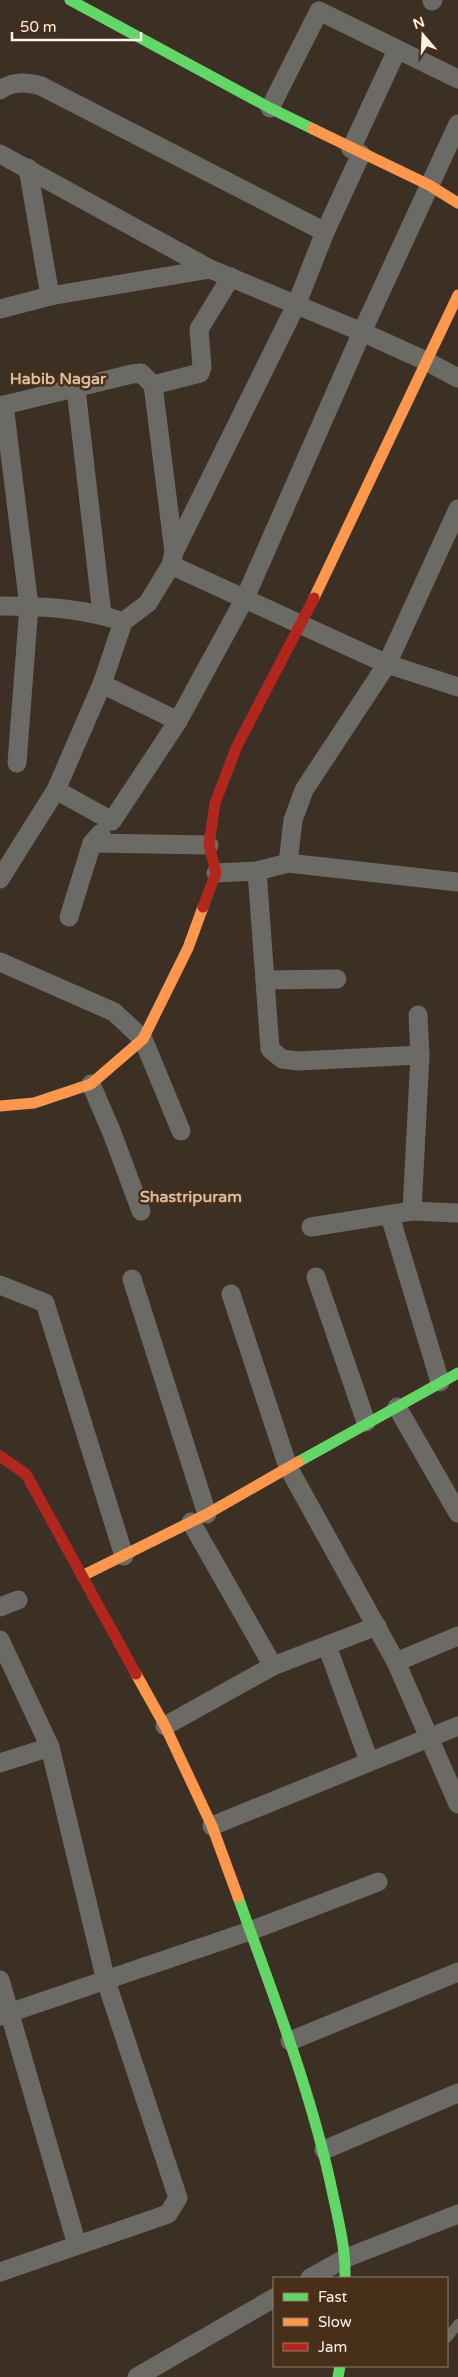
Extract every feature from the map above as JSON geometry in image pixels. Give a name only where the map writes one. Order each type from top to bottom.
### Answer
[{"type":"street","points":[[70,0],[270,108],[356,152],[428,185],[458,203]]},
{"type":"street","points":[[270,108],[319,11],[458,79]]},
{"type":"street","points":[[0,879],[56,790],[102,684],[123,622],[148,603],[297,303],[398,50]]},
{"type":"street","points":[[0,90],[21,82],[40,86],[325,232]]},
{"type":"street","points":[[69,917],[92,843],[112,821],[178,721],[245,598],[428,185],[458,124]]},
{"type":"street","points":[[0,154],[210,269],[297,303],[426,361],[458,378]]},
{"type":"street","points":[[28,168],[50,296]]},
{"type":"street","points":[[0,309],[50,296],[210,269]]},
{"type":"street","points":[[153,384],[200,373],[202,367],[199,329],[231,277]]},
{"type":"street","points":[[0,1106],[34,1103],[91,1084],[143,1039],[188,948],[216,873],[209,845],[215,803],[237,746],[302,626],[458,295]]},
{"type":"street","points":[[17,763],[29,606],[2,406],[141,373],[153,384],[172,558]]},
{"type":"street","points":[[76,389],[102,614]]},
{"type":"street","points":[[288,863],[293,820],[304,790],[387,664],[458,508]]},
{"type":"street","points":[[172,558],[245,598],[302,626],[387,664],[458,687]]},
{"type":"street","points":[[0,606],[29,606],[102,614],[123,622]]},
{"type":"street","points":[[102,684],[178,721]]},
{"type":"street","points":[[56,790],[112,821]]},
{"type":"street","points":[[92,843],[209,845]]},
{"type":"street","points":[[216,873],[257,871],[288,863],[458,882]]},
{"type":"street","points":[[257,871],[270,1049],[282,1059],[298,1061],[420,1055]]},
{"type":"street","points":[[0,962],[114,1012],[143,1039],[181,1131]]},
{"type":"street","points":[[266,980],[338,979]]},
{"type":"street","points":[[412,1211],[420,1055],[418,1016]]},
{"type":"street","points":[[91,1084],[112,1133],[141,1211]]},
{"type":"street","points":[[311,1227],[412,1211],[458,1213]]},
{"type":"street","points":[[390,1216],[440,1382]]},
{"type":"street","points":[[316,1278],[366,1422]]},
{"type":"street","points":[[132,1279],[199,1518],[272,1666]]},
{"type":"street","points":[[0,1285],[45,1303],[124,1556]]},
{"type":"street","points":[[231,1294],[288,1466],[396,1662],[458,1804]]},
{"type":"street","points":[[82,1576],[199,1518],[366,1422],[458,1373]]},
{"type":"street","points":[[397,1407],[458,1513]]},
{"type":"street","points":[[0,1456],[26,1474],[165,1726],[212,1826],[290,2041],[324,2150],[346,2258],[345,2277]]},
{"type":"street","points":[[0,1607],[18,1600]]},
{"type":"street","points":[[165,1726],[272,1666],[377,1626]]},
{"type":"street","points":[[396,1662],[458,1636]]},
{"type":"street","points":[[0,1640],[50,1747],[106,1981],[178,2198],[168,2214],[0,2272]]},
{"type":"street","points":[[327,1646],[369,1761]]},
{"type":"street","points":[[212,1826],[458,1726]]},
{"type":"street","points":[[0,1763],[50,1747]]},
{"type":"street","points":[[5,2014],[250,1931],[378,1882]]},
{"type":"street","points":[[290,2041],[458,1972]]},
{"type":"street","points":[[0,1980],[5,2014],[77,2245]]},
{"type":"street","points":[[324,2150],[458,2093]]},
{"type":"street","points":[[312,2277],[346,2258],[458,2214]]},
{"type":"street","points":[[137,2377],[273,2299]]},
{"type":"lane","points":[[448,2337],[458,2324]]},
{"type":"traffic: fast","points":[[70,0],[270,108],[313,129]]},
{"type":"traffic: fast","points":[[298,1462],[458,1373]]},
{"type":"traffic: fast","points":[[238,1897],[278,2007],[314,2119],[340,2226],[345,2277]]},
{"type":"traffic: fast","points":[[338,2377],[340,2367]]},
{"type":"traffic: slow","points":[[313,129],[429,185],[458,203]]},
{"type":"traffic: slow","points":[[314,598],[458,295]]},
{"type":"traffic: slow","points":[[0,1106],[34,1103],[91,1084],[143,1039],[188,948],[203,907]]},
{"type":"traffic: slow","points":[[82,1576],[207,1514],[298,1462]]},
{"type":"traffic: slow","points":[[136,1674],[165,1726],[212,1826],[238,1897]]},
{"type":"traffic: jam","points":[[203,907],[216,873],[209,845],[215,803],[237,746],[314,598]]},
{"type":"traffic: jam","points":[[0,1456],[26,1474],[136,1674]]},
{"type":"district","name":"Habib Nagar","points":[[58,379]]},
{"type":"district","name":"Shastripuram","points":[[191,1197]]}]
